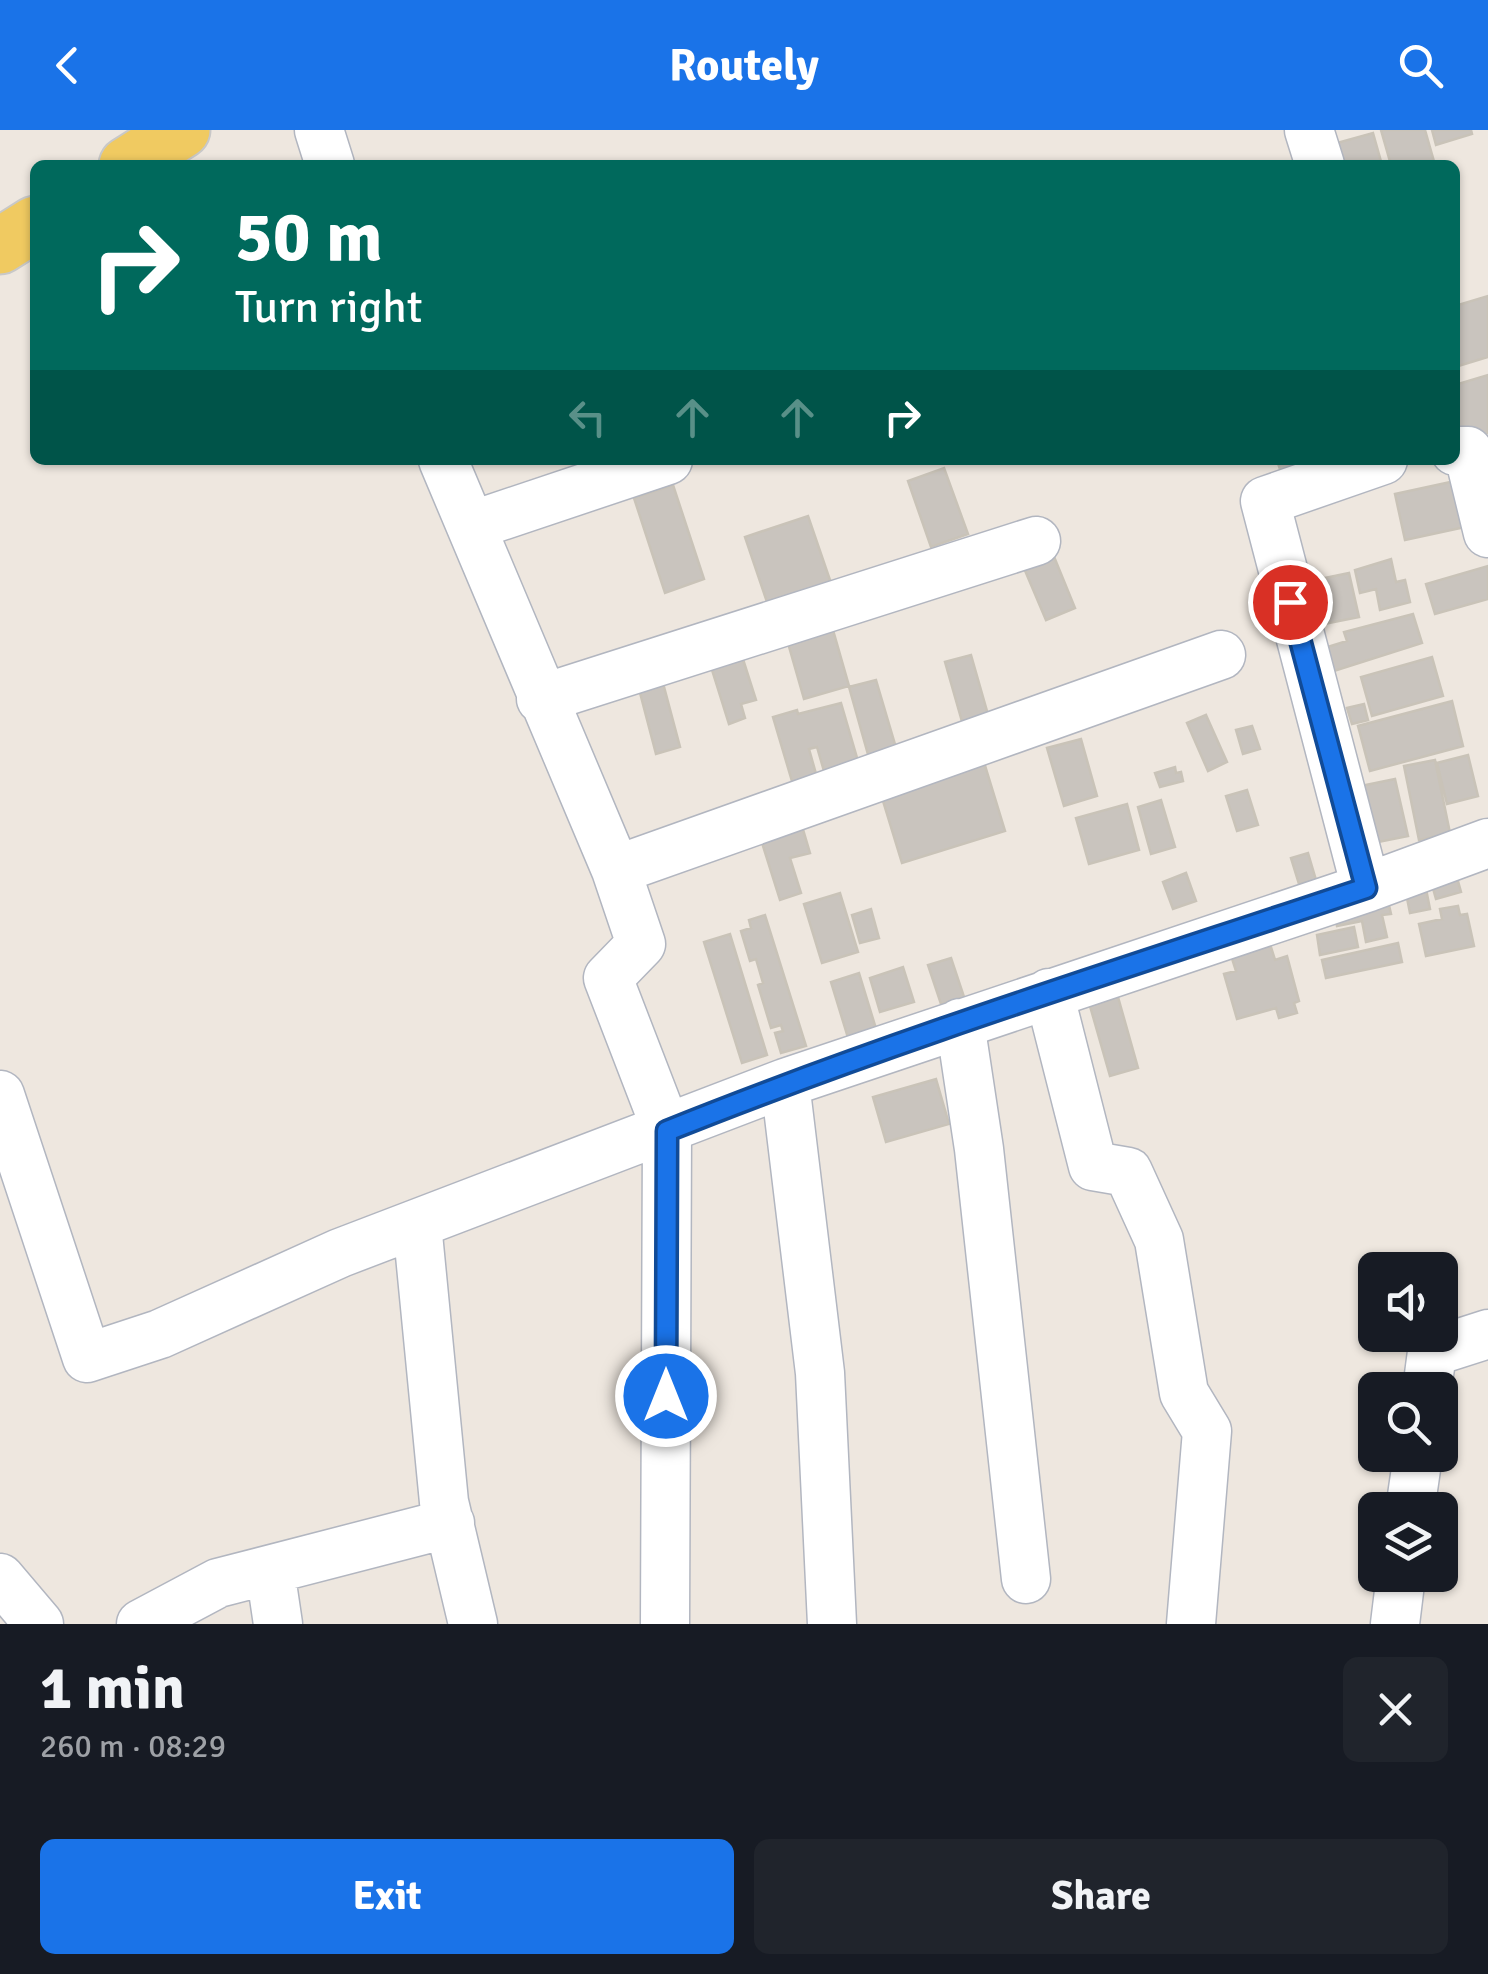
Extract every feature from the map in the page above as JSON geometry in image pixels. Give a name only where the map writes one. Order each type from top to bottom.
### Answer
[{"type":"main road","points":[[135,160],[182,130]]},
{"type":"main road","points":[[0,246],[30,227]]},
{"type":"street","points":[[319,130],[328,160]]},
{"type":"street","points":[[1310,130],[1319,160]]},
{"type":"street","points":[[1460,451],[1468,451],[1488,533]]},
{"type":"street","points":[[444,465],[616,870],[642,944],[608,978],[667,1131],[664,1624]]},
{"type":"street","points":[[471,526],[653,465]]},
{"type":"street","points":[[1366,888],[1266,501],[1369,465]]},
{"type":"street","points":[[541,699],[1036,541]]},
{"type":"street","points":[[616,870],[1221,655]]},
{"type":"street","points":[[2,1107],[87,1358],[160,1334],[340,1253],[785,1083],[1488,844]]},
{"type":"street","points":[[1049,994],[1093,1166],[1128,1172],[1159,1240],[1184,1392],[1207,1432],[1192,1624]]},
{"type":"street","points":[[960,1023],[979,1148],[1026,1579]]},
{"type":"street","points":[[785,1083],[820,1373],[832,1624]]},
{"type":"street","points":[[417,1224],[444,1502],[473,1624]]},
{"type":"street","points":[[1429,1372],[1432,1352],[1488,1334]]},
{"type":"street","points":[[141,1624],[218,1583],[450,1524]]},
{"type":"street","points":[[270,1570],[278,1624]]},
{"type":"street","points":[[0,1578],[39,1624]]},
{"type":"street","points":[[1395,1624],[1400,1592]]},
{"type":"building","points":[[1381,130],[1425,130],[1434,160],[1390,160]]},
{"type":"building","points":[[1432,130],[1471,130],[1472,134],[1436,145]]},
{"type":"building","points":[[1373,133],[1381,160],[1338,160],[1333,144]]},
{"type":"building","points":[[1488,296],[1488,357],[1460,365],[1460,304]]},
{"type":"building","points":[[1488,375],[1488,433],[1460,441],[1460,383]]},
{"type":"building","points":[[1279,465],[1330,465],[1283,479]]},
{"type":"building","points":[[944,468],[968,534],[931,547],[908,481]]},
{"type":"building","points":[[1455,481],[1465,527],[1405,540],[1395,494]]},
{"type":"building","points":[[673,485],[704,579],[665,593],[634,498]]},
{"type":"building","points":[[808,516],[831,583],[768,605],[745,537]]},
{"type":"building","points":[[1048,542],[1075,608],[1046,620],[1018,554]]},
{"type":"building","points":[[1391,559],[1396,582],[1405,580],[1410,602],[1380,610],[1376,589],[1360,593],[1355,570]]},
{"type":"building","points":[[1488,566],[1488,599],[1435,614],[1426,584]]},
{"type":"building","points":[[1349,573],[1359,617],[1324,624],[1315,580]]},
{"type":"building","points":[[1413,614],[1422,643],[1331,672],[1324,648],[1347,641],[1344,632]]},
{"type":"building","points":[[829,616],[849,686],[804,699],[784,629]]},
{"type":"building","points":[[741,653],[756,700],[741,704],[745,718],[729,724],[708,657]]},
{"type":"building","points":[[971,655],[991,725],[965,732],[945,662]]},
{"type":"building","points":[[1432,657],[1443,696],[1372,716],[1361,677]]},
{"type":"building","points":[[876,680],[897,751],[869,758],[849,687]]},
{"type":"building","points":[[663,683],[680,747],[656,754],[639,689]]},
{"type":"building","points":[[1452,701],[1463,746],[1370,771],[1358,726]]},
{"type":"building","points":[[841,703],[860,768],[826,778],[817,747],[809,749],[818,781],[794,788],[773,717]]},
{"type":"building","points":[[1364,704],[1368,720],[1352,724],[1347,708]]},
{"type":"building","points":[[1206,715],[1227,762],[1208,771],[1187,723]]},
{"type":"building","points":[[1252,726],[1260,749],[1243,754],[1236,730]]},
{"type":"building","points":[[1081,739],[1097,796],[1064,806],[1047,748]]},
{"type":"building","points":[[1468,755],[1478,796],[1447,804],[1437,763]]},
{"type":"building","points":[[983,759],[1005,831],[902,863],[880,791]]},
{"type":"building","points":[[1435,760],[1450,833],[1419,840],[1404,766]]},
{"type":"building","points":[[1175,767],[1183,781],[1160,787],[1155,773]]},
{"type":"building","points":[[1395,779],[1408,836],[1368,844],[1356,787]]},
{"type":"building","points":[[1247,790],[1258,825],[1237,831],[1226,796]]},
{"type":"building","points":[[1161,800],[1175,847],[1151,854],[1138,807]]},
{"type":"building","points":[[1127,804],[1139,850],[1089,864],[1076,818]]},
{"type":"building","points":[[802,826],[810,853],[790,858],[801,893],[780,900],[758,830]]},
{"type":"building","points":[[1308,853],[1316,880],[1299,884],[1291,858]]},
{"type":"building","points":[[1454,867],[1461,892],[1436,899],[1429,874]]},
{"type":"building","points":[[1186,873],[1196,901],[1173,909],[1163,882]]},
{"type":"building","points":[[1426,889],[1430,909],[1410,913],[1406,893]]},
{"type":"building","points":[[840,893],[858,952],[822,963],[804,904]]},
{"type":"building","points":[[1388,901],[1391,914],[1382,915],[1387,937],[1366,942],[1362,921],[1337,926],[1334,912]]},
{"type":"building","points":[[1458,906],[1460,915],[1467,914],[1474,946],[1426,956],[1419,924],[1442,919],[1440,909]]},
{"type":"building","points":[[871,909],[879,938],[860,943],[852,915]]},
{"type":"building","points":[[765,915],[806,1046],[781,1053],[775,1033],[783,1031],[781,1025],[771,1028],[758,985],[763,983],[756,959],[750,961],[741,931],[751,928],[749,920]]},
{"type":"building","points":[[1354,927],[1358,947],[1320,955],[1317,935]]},
{"type":"building","points":[[730,934],[767,1055],[742,1063],[704,942]]},
{"type":"building","points":[[1269,941],[1275,960],[1287,956],[1299,1001],[1294,1003],[1297,1013],[1279,1018],[1276,1008],[1237,1019],[1224,974],[1236,971],[1230,952]]},
{"type":"building","points":[[1398,943],[1402,962],[1326,978],[1322,960]]},
{"type":"building","points":[[951,958],[964,997],[941,1004],[928,965]]},
{"type":"building","points":[[903,967],[914,1002],[880,1012],[870,978]]},
{"type":"building","points":[[859,973],[877,1032],[849,1041],[831,982]]},
{"type":"building","points":[[1118,997],[1138,1068],[1110,1076],[1090,1006]]},
{"type":"building","points":[[936,1079],[949,1124],[886,1142],[873,1097]]},
{"type":"route","points":[[666,1396],[667,1131],[785,1083],[900,1043],[1366,888],[1290,602]]}]
